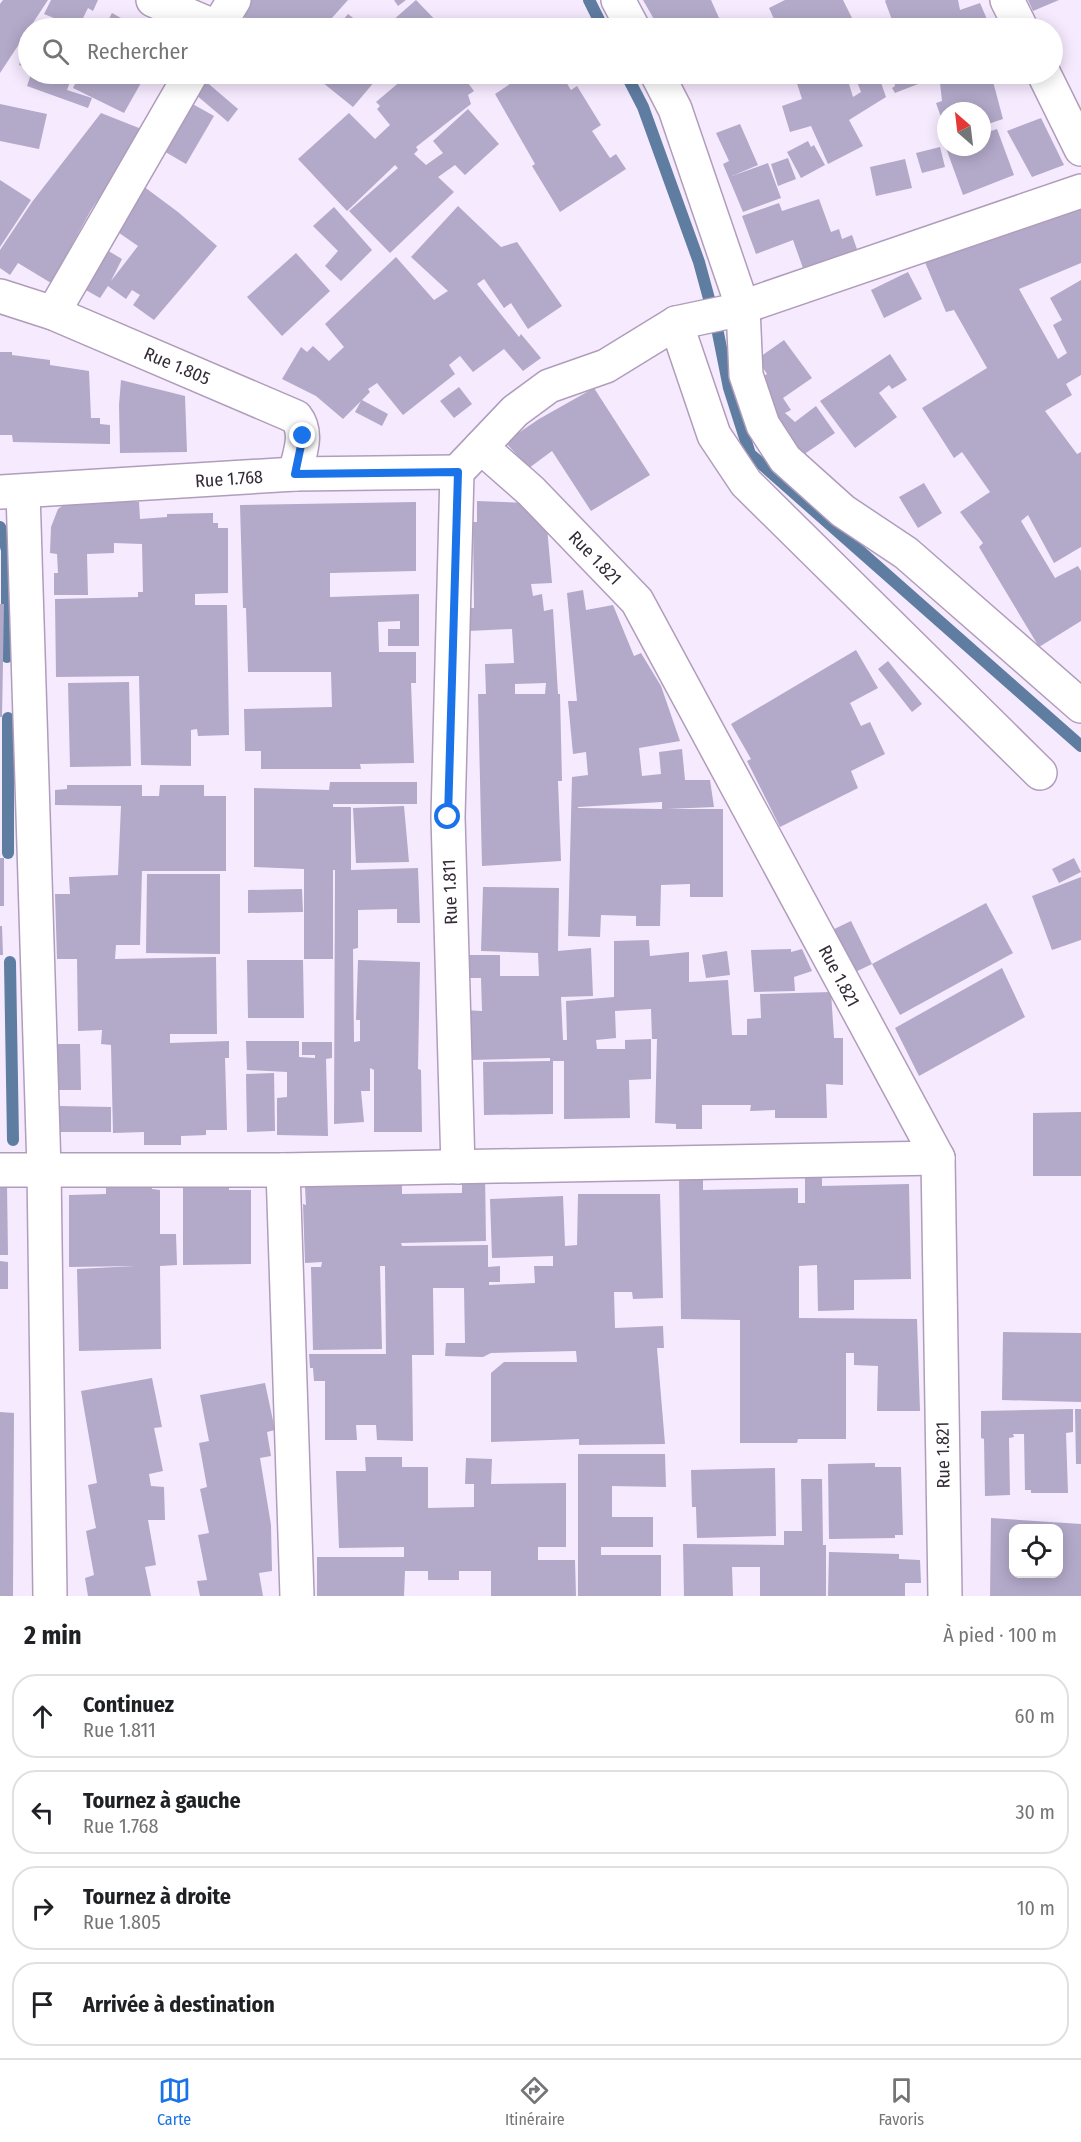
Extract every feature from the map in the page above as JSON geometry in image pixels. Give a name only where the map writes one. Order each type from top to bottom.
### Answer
[{"type":"street","points":[[153,0],[195,18]]},
{"type":"street","points":[[224,18],[234,0]]},
{"type":"street","points":[[618,0],[628,18]]},
{"type":"street","points":[[1007,0],[1016,18]]},
{"type":"street","points":[[53,313],[186,84]]},
{"type":"street","points":[[662,84],[675,109],[712,316],[714,435],[746,483],[1040,773]]},
{"type":"street","points":[[1049,84],[1081,149]]},
{"type":"street","points":[[458,472],[515,411],[549,387],[606,366],[712,316],[1081,191]]},
{"type":"street","name":"Rue 1.805","points":[[0,296],[53,313],[296,417],[303,426],[303,436],[295,474]]},
{"type":"street","points":[[712,316],[746,375],[763,425],[784,459],[843,511],[906,553],[1081,706]]},
{"type":"street","name":"Rue 1.821","points":[[481,447],[531,491],[636,601],[938,1158],[945,1596]]},
{"type":"street","name":"Rue 1.768","points":[[11,492],[295,474],[458,472]]},
{"type":"street","name":"Rue 1.811","points":[[458,472],[448,817],[458,1167]]},
{"type":"street","points":[[11,492],[44,1169],[50,1596]]},
{"type":"street","points":[[0,1170],[283,1170],[938,1158]]},
{"type":"street","points":[[283,1170],[297,1596]]},
{"type":"building","points":[[3,0],[48,0],[36,18],[18,18],[18,46],[0,73],[0,4]]},
{"type":"building","points":[[51,0],[98,0],[93,11],[88,8],[83,18],[54,18],[44,14]]},
{"type":"building","points":[[247,0],[348,0],[332,18],[245,18],[239,13]]},
{"type":"building","points":[[394,0],[406,0],[398,6]]},
{"type":"building","points":[[416,0],[433,18],[395,18]]},
{"type":"building","points":[[643,0],[711,0],[719,18],[653,18]]},
{"type":"building","points":[[785,0],[843,0],[852,18],[774,18],[769,8]]},
{"type":"building","points":[[958,0],[960,10],[980,3],[986,18],[891,18],[885,1]]},
{"type":"building","points":[[1028,0],[1059,0],[1033,11]]},
{"type":"building","points":[[112,13],[121,18],[109,18]]},
{"type":"building","points":[[28,84],[69,84],[67,90],[92,98],[88,108],[27,86]]},
{"type":"building","points":[[75,84],[140,84],[124,113],[73,88]]},
{"type":"building","points":[[200,84],[209,84],[238,109],[228,122],[195,94]]},
{"type":"building","points":[[324,84],[373,84],[353,107]]},
{"type":"building","points":[[397,84],[469,84],[474,91],[468,95],[471,104],[416,147],[418,150],[414,154],[426,165],[443,153],[433,141],[468,109],[499,144],[465,175],[455,165],[438,177],[454,192],[390,253],[349,211],[398,168],[395,165],[347,211],[298,159],[349,113],[375,139],[390,125],[377,109],[380,106],[376,102]]},
{"type":"building","points":[[510,84],[567,84],[571,90],[577,86],[601,125],[592,131],[610,158],[616,154],[626,169],[560,212],[532,166],[535,164],[495,94]]},
{"type":"building","points":[[797,84],[849,84],[853,97],[861,92],[858,84],[881,84],[886,97],[849,120],[863,146],[828,164],[811,126],[790,132],[782,106],[802,99]]},
{"type":"building","points":[[895,84],[918,84],[895,93],[892,88]]},
{"type":"building","points":[[940,84],[994,84],[1003,119],[991,123],[991,102],[939,102],[942,101]]},
{"type":"building","points":[[189,102],[214,116],[186,164],[162,150]]},
{"type":"building","points":[[0,104],[47,114],[39,149],[0,141]]},
{"type":"building","points":[[101,113],[144,130],[91,210],[51,283],[18,263],[10,275],[0,268],[0,250],[32,202]]},
{"type":"building","points":[[1041,118],[1064,165],[1032,177],[1007,131]]},
{"type":"building","points":[[740,124],[758,165],[732,176],[768,163],[781,198],[743,212],[723,164],[729,161],[716,133]]},
{"type":"building","points":[[997,129],[1014,175],[963,195],[949,156],[991,156],[991,131]]},
{"type":"building","points":[[808,141],[811,147],[814,145],[825,165],[801,178],[787,152]]},
{"type":"building","points":[[937,148],[937,156],[942,156],[945,167],[922,173],[916,153]]},
{"type":"building","points":[[788,158],[796,179],[778,186],[771,164]]},
{"type":"building","points":[[905,159],[912,188],[876,196],[870,167]]},
{"type":"building","points":[[0,180],[31,200],[0,247]]},
{"type":"building","points":[[139,183],[178,212],[217,246],[154,320],[133,305],[140,295],[132,290],[126,299],[108,286],[100,298],[77,285],[100,246],[122,259],[111,281],[138,246],[112,228]]},
{"type":"building","points":[[819,199],[831,232],[839,229],[842,239],[852,235],[858,252],[804,271],[793,240],[756,254],[742,216],[779,203],[782,211]]},
{"type":"building","points":[[458,206],[501,247],[517,242],[562,306],[528,329],[511,303],[504,308],[484,279],[477,284],[519,337],[521,334],[541,358],[523,371],[504,349],[473,372],[460,356],[449,365],[455,374],[403,415],[377,383],[368,389],[370,392],[362,400],[388,414],[382,426],[355,412],[361,401],[343,419],[316,396],[282,379],[301,347],[307,352],[313,346],[329,361],[344,347],[325,324],[396,257],[434,300],[448,291],[411,257]]},
{"type":"building","points":[[334,207],[372,250],[341,281],[325,266],[338,251],[313,226]]},
{"type":"building","points":[[1081,208],[1081,263],[1019,289],[1058,359],[1067,353],[1053,325],[1062,320],[1050,298],[1081,280],[1081,375],[1066,384],[1072,395],[1045,411],[1077,454],[1081,452],[1081,547],[1054,563],[1028,515],[1021,521],[1055,578],[1078,566],[1081,571],[1081,621],[1039,647],[979,547],[983,543],[960,512],[990,492],[962,452],[954,458],[922,408],[987,368],[954,310],[946,312],[924,260]]},
{"type":"building","points":[[296,253],[330,291],[282,336],[247,297]]},
{"type":"building","points":[[908,272],[922,299],[884,318],[871,290]]},
{"type":"building","points":[[784,340],[812,378],[783,398],[791,410],[785,413],[795,422],[816,406],[835,433],[803,455],[766,410],[752,383],[767,374],[757,359]]},
{"type":"building","points":[[0,352],[12,352],[12,355],[50,360],[50,365],[89,371],[91,418],[100,418],[100,424],[110,425],[110,444],[13,442],[12,435],[0,435]]},
{"type":"building","points":[[890,354],[907,380],[892,389],[889,385],[879,393],[897,417],[855,448],[820,401]]},
{"type":"building","points":[[121,380],[185,396],[187,452],[120,453]]},
{"type":"building","points":[[459,387],[472,404],[454,418],[440,401]]},
{"type":"building","points":[[594,388],[650,475],[591,511],[552,451],[529,468],[505,442],[539,419]]},
{"type":"building","points":[[924,483],[942,513],[918,528],[899,497]]},
{"type":"building","points":[[69,501],[139,502],[140,519],[167,517],[167,514],[213,513],[213,523],[218,523],[218,528],[228,528],[228,593],[195,594],[195,605],[227,605],[229,735],[198,736],[197,729],[191,730],[191,766],[141,765],[139,676],[56,677],[55,599],[138,597],[138,592],[143,592],[142,544],[114,543],[114,553],[87,554],[88,595],[54,595],[54,573],[58,573],[57,554],[50,553],[51,527],[58,509]]},
{"type":"building","points":[[477,501],[529,503],[546,516],[552,583],[531,584],[533,596],[542,594],[544,611],[553,609],[558,694],[560,694],[562,781],[558,781],[561,861],[482,866],[478,694],[486,694],[485,664],[514,663],[512,629],[468,631],[468,608],[474,608],[473,522],[477,522]],"holes":[[[546,683],[545,694],[515,694],[515,684]]]},
{"type":"building","points":[[416,502],[416,571],[330,573],[330,597],[419,594],[419,646],[388,646],[388,629],[400,629],[400,621],[378,622],[379,652],[416,652],[416,683],[411,683],[414,763],[360,764],[361,769],[261,769],[261,751],[245,751],[244,709],[332,707],[331,672],[248,672],[246,608],[243,608],[240,505]]},
{"type":"building","points":[[583,590],[586,610],[613,605],[634,656],[641,653],[661,686],[680,741],[639,748],[642,776],[661,774],[659,752],[682,749],[685,780],[710,780],[714,807],[667,809],[723,809],[723,897],[690,897],[690,884],[661,885],[660,926],[636,926],[636,916],[601,915],[600,937],[568,936],[572,777],[588,775],[586,752],[573,754],[568,701],[577,701],[567,593]],"holes":[[[662,802],[662,809],[578,808],[578,807]]]},
{"type":"building","points":[[0,604],[4,604],[2,717],[0,717]]},
{"type":"building","points":[[856,650],[878,688],[850,703],[861,726],[870,722],[885,754],[851,771],[858,788],[780,827],[747,761],[751,759],[731,724]]},
{"type":"building","points":[[888,661],[922,704],[912,712],[878,669]]},
{"type":"building","points":[[129,682],[131,766],[70,767],[68,683]]},
{"type":"building","points":[[330,782],[417,782],[417,804],[333,804],[333,807],[351,807],[351,870],[418,868],[420,923],[397,923],[397,909],[358,910],[358,948],[353,949],[354,1042],[360,1041],[360,1020],[356,1020],[358,960],[420,962],[418,1069],[421,1070],[422,1132],[374,1132],[374,1070],[370,1068],[370,1091],[361,1091],[364,1122],[334,1124],[335,870],[333,870],[333,959],[304,959],[304,869],[254,867],[254,788],[329,790]]},
{"type":"building","points":[[67,785],[142,785],[142,796],[159,796],[160,785],[204,785],[204,796],[226,796],[226,871],[142,871],[140,945],[116,945],[115,959],[216,957],[217,1034],[170,1034],[170,1043],[229,1041],[229,1058],[225,1058],[227,1130],[206,1130],[206,1135],[181,1136],[181,1145],[144,1145],[144,1132],[113,1133],[111,1045],[101,1044],[102,1030],[78,1031],[77,959],[57,959],[55,894],[70,894],[69,877],[118,875],[121,806],[55,805],[55,790],[67,789]]},
{"type":"building","points":[[404,806],[409,862],[356,863],[353,808]]},
{"type":"building","points":[[0,858],[4,858],[4,906],[0,906]]},
{"type":"building","points":[[1074,858],[1081,872],[1059,883],[1052,869]]},
{"type":"building","points":[[147,874],[220,874],[220,954],[146,953]]},
{"type":"building","points":[[1081,877],[1081,940],[1052,950],[1032,896]]},
{"type":"building","points":[[483,887],[559,888],[558,951],[591,948],[593,996],[561,997],[563,1040],[567,1040],[566,1001],[614,997],[614,941],[649,940],[650,956],[689,952],[689,982],[728,980],[732,1035],[747,1035],[747,1019],[761,1018],[760,994],[831,992],[834,1038],[843,1038],[843,1085],[826,1084],[827,1118],[775,1118],[775,1110],[750,1111],[751,1105],[702,1105],[702,1129],[676,1129],[676,1124],[655,1123],[657,1039],[652,1039],[651,1009],[615,1011],[616,1038],[596,1040],[597,1049],[625,1049],[625,1040],[651,1039],[651,1079],[629,1080],[630,1118],[564,1119],[564,1061],[553,1061],[553,1114],[484,1115],[483,1062],[550,1061],[550,1058],[471,1060],[463,1010],[482,1011],[481,978],[469,978],[469,955],[500,955],[500,976],[539,976],[538,953],[481,951]]},
{"type":"building","points":[[302,889],[303,912],[248,913],[248,890]]},
{"type":"building","points":[[986,903],[1013,953],[900,1015],[872,964]]},
{"type":"building","points":[[851,921],[872,964],[849,975],[828,932]]},
{"type":"building","points":[[0,926],[2,926],[3,955],[0,955]]},
{"type":"building","points":[[791,949],[791,952],[802,949],[812,971],[794,977],[795,991],[754,992],[751,950]]},
{"type":"building","points":[[727,951],[730,975],[706,978],[702,955]]},
{"type":"building","points":[[247,960],[303,960],[304,1018],[248,1018]]},
{"type":"building","points":[[1002,968],[1025,1017],[919,1076],[895,1028]]},
{"type":"building","points":[[246,1041],[299,1041],[299,1057],[315,1058],[315,1055],[302,1055],[302,1042],[332,1042],[332,1058],[326,1059],[328,1136],[277,1135],[277,1098],[287,1097],[287,1072],[247,1070]]},
{"type":"building","points":[[56,1044],[80,1044],[81,1090],[57,1090]]},
{"type":"building","points":[[274,1073],[275,1131],[247,1132],[246,1074]]},
{"type":"building","points":[[59,1106],[111,1107],[111,1132],[58,1132]]},
{"type":"building","points":[[1081,1112],[1081,1176],[1033,1176],[1033,1113]]},
{"type":"building","points":[[485,1175],[486,1241],[401,1243],[402,1246],[488,1245],[488,1267],[500,1266],[500,1282],[489,1282],[489,1285],[535,1283],[534,1266],[553,1266],[553,1256],[492,1258],[490,1199],[563,1196],[565,1246],[577,1245],[578,1194],[660,1194],[663,1298],[633,1299],[632,1292],[614,1292],[615,1328],[663,1326],[664,1348],[657,1348],[665,1444],[579,1445],[579,1439],[491,1442],[491,1373],[504,1362],[577,1362],[576,1351],[491,1353],[483,1357],[445,1356],[446,1343],[465,1343],[464,1288],[433,1288],[434,1355],[412,1355],[413,1441],[377,1440],[376,1425],[356,1425],[357,1440],[325,1440],[325,1381],[314,1381],[309,1354],[386,1354],[385,1266],[380,1266],[382,1349],[313,1350],[311,1267],[321,1267],[322,1262],[305,1263],[303,1204],[306,1205],[305,1187],[316,1187],[316,1182],[402,1180],[402,1194],[462,1193],[462,1176]]},
{"type":"building","points":[[805,1177],[822,1177],[822,1186],[909,1184],[911,1279],[854,1280],[854,1310],[818,1311],[817,1265],[799,1266],[799,1318],[917,1319],[920,1411],[877,1411],[878,1366],[854,1365],[854,1353],[846,1353],[846,1439],[798,1439],[797,1443],[740,1443],[740,1320],[681,1319],[679,1178],[703,1178],[703,1190],[798,1188],[798,1203],[805,1203]]},
{"type":"building","points":[[152,1181],[152,1189],[160,1190],[160,1234],[176,1234],[177,1265],[160,1266],[161,1349],[79,1351],[77,1269],[135,1266],[69,1267],[69,1195],[106,1194],[106,1183]]},
{"type":"building","points":[[0,1184],[7,1184],[8,1255],[0,1255]]},
{"type":"building","points":[[183,1186],[229,1186],[229,1190],[251,1190],[251,1264],[183,1265]]},
{"type":"building","points":[[0,1261],[8,1262],[8,1289],[0,1289]]},
{"type":"building","points":[[1003,1332],[1081,1333],[1081,1402],[1002,1400]]},
{"type":"building","points":[[152,1378],[162,1427],[154,1428],[163,1471],[149,1474],[151,1486],[164,1487],[165,1520],[148,1520],[156,1565],[145,1567],[151,1596],[88,1596],[85,1578],[94,1575],[86,1531],[96,1528],[88,1485],[97,1483],[81,1391]]},
{"type":"building","points":[[265,1383],[275,1430],[267,1432],[271,1456],[260,1458],[271,1525],[272,1571],[259,1573],[263,1596],[200,1596],[197,1581],[207,1580],[198,1535],[209,1533],[200,1489],[207,1487],[199,1443],[209,1441],[200,1395]]},
{"type":"building","points":[[1073,1409],[1073,1432],[1066,1433],[1068,1493],[1031,1493],[1031,1490],[1025,1490],[1024,1434],[1013,1434],[1014,1437],[1009,1438],[1010,1495],[985,1496],[981,1411]]},
{"type":"building","points":[[1075,1409],[1081,1409],[1081,1464],[1076,1464]]},
{"type":"building","points":[[0,1412],[14,1413],[13,1596],[0,1596]]},
{"type":"building","points":[[578,1454],[665,1454],[666,1487],[612,1486],[612,1517],[653,1517],[653,1547],[601,1547],[601,1555],[661,1555],[661,1596],[578,1596]]},
{"type":"building","points":[[365,1457],[402,1457],[402,1467],[428,1467],[428,1508],[474,1507],[474,1484],[465,1484],[466,1458],[492,1459],[491,1484],[566,1483],[566,1547],[538,1547],[538,1560],[575,1560],[576,1596],[491,1596],[491,1571],[459,1571],[459,1580],[428,1580],[428,1571],[405,1571],[404,1596],[317,1596],[317,1557],[404,1557],[404,1547],[339,1548],[336,1471],[366,1471]]},
{"type":"building","points":[[875,1463],[875,1467],[901,1467],[903,1535],[895,1535],[895,1538],[829,1539],[828,1464]]},
{"type":"building","points":[[775,1468],[776,1536],[697,1538],[696,1507],[692,1507],[691,1470]]},
{"type":"building","points":[[801,1479],[822,1479],[826,1596],[760,1596],[760,1567],[732,1567],[733,1596],[684,1596],[683,1544],[784,1545],[784,1531],[802,1531]]},
{"type":"building","points":[[991,1518],[1081,1524],[1081,1596],[990,1596]]},
{"type":"building","points":[[829,1552],[899,1554],[899,1559],[920,1560],[921,1583],[905,1583],[905,1596],[828,1596]]},
{"type":"waterway","points":[[589,0],[598,18]]},
{"type":"waterway","points":[[631,84],[643,107],[699,262],[717,328],[729,388],[750,454],[1081,746]]},
{"type":"waterway","points":[[0,527],[7,550],[7,657]]},
{"type":"waterway","points":[[8,718],[8,853]]},
{"type":"waterway","points":[[10,962],[13,1140]]},
{"type":"route","points":[[303,436],[295,474],[458,472],[448,817]]}]
